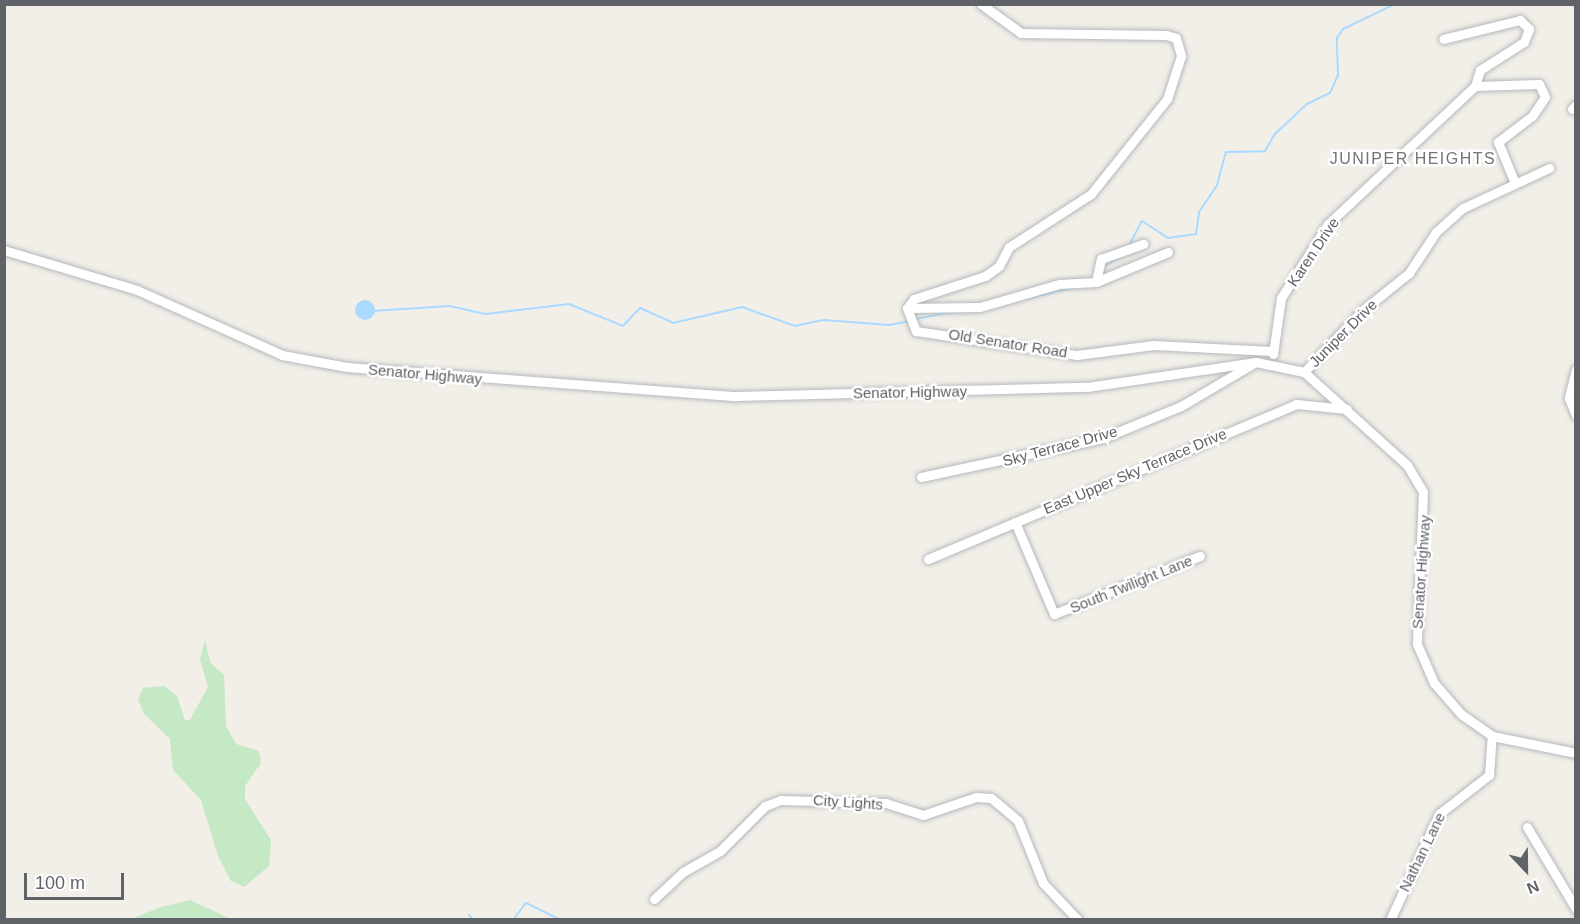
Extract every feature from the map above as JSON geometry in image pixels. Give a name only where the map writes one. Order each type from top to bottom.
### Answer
[{"type":"street","points":[[907,308],[927,293],[985,276],[999,266],[1009,247],[1091,194],[1167,99],[1179,64],[1176,38],[1022,33],[1000,23],[981,4]]},
{"type":"street","name":"Karen Drive","points":[[1273,363],[1281,298],[1328,224],[1475,86],[1480,70],[1524,42],[1529,29],[1520,20],[1443,39]]},
{"type":"street","points":[[1475,86],[1539,84],[1545,98],[1533,116],[1498,142],[1515,183]]},
{"type":"street","name":"Juniper Drive","points":[[1304,372],[1363,310],[1409,273],[1436,232],[1463,208],[1549,168]]},
{"type":"street","points":[[1096,282],[1101,259],[1143,244]]},
{"type":"street","name":"Senator Highway","points":[[4,250],[137,290],[282,356],[358,368],[736,396],[1087,387],[1256,362],[1273,363],[1304,372],[1407,465],[1423,492],[1417,644],[1442,694],[1492,735],[1575,753]]},
{"type":"street","points":[[907,308],[981,307],[1059,284],[1096,282],[1168,252]]},
{"type":"street","name":"Old Senator Road","points":[[907,308],[921,335],[994,339],[1023,349],[1077,355],[1153,345],[1273,351]]},
{"type":"street","name":"Sky Terrace Drive","points":[[921,477],[1103,438],[1181,406],[1256,362]]},
{"type":"street","points":[[1575,369],[1569,398],[1575,415]]},
{"type":"street","name":"East Upper Sky Terrace Drive","points":[[928,559],[1296,405],[1347,409]]},
{"type":"street","name":"South Twilight Lane","points":[[1015,522],[1054,614],[1200,556]]},
{"type":"street","name":"Nathan Lane","points":[[1390,920],[1439,814],[1489,775],[1492,735]]},
{"type":"street","name":"City Lights","points":[[654,899],[683,872],[720,851],[765,806],[781,800],[886,803],[923,815],[976,797],[991,798],[1018,822],[1043,883],[1078,920]]},
{"type":"street","points":[[1527,826],[1575,909]]},
{"type":"green space","points":[[205,640],[210,662],[224,675],[226,726],[236,744],[259,751],[261,763],[245,786],[245,799],[271,840],[269,866],[244,887],[231,881],[218,856],[201,800],[173,770],[170,739],[144,714],[138,699],[143,688],[164,686],[177,696],[185,720],[190,720],[208,687],[200,659]]},
{"type":"green space","points":[[190,900],[231,919],[131,919],[161,907]]},
{"type":"water","points":[[365,300],[372,303],[375,310],[372,317],[365,320],[358,317],[355,310],[358,303]]},
{"type":"waterway","points":[[1129,246],[1142,221],[1168,238],[1196,234],[1199,212],[1217,185],[1226,152],[1265,151],[1275,134],[1307,104],[1330,93],[1338,75],[1337,38],[1343,29],[1395,4]]},
{"type":"waterway","points":[[1103,267],[1129,252]]},
{"type":"waterway","points":[[1019,300],[1078,287]]},
{"type":"waterway","points":[[372,311],[450,306],[486,314],[569,304],[623,326],[640,308],[673,323],[742,307],[795,326],[824,320],[889,325],[910,321]]},
{"type":"waterway","points":[[916,319],[957,311]]},
{"type":"waterway","points":[[513,920],[526,903],[561,920]]},
{"type":"waterway","points":[[469,915],[474,920]]},
{"type":"district","name":"JUNIPER HEIGHTS","points":[[1413,159]]}]
